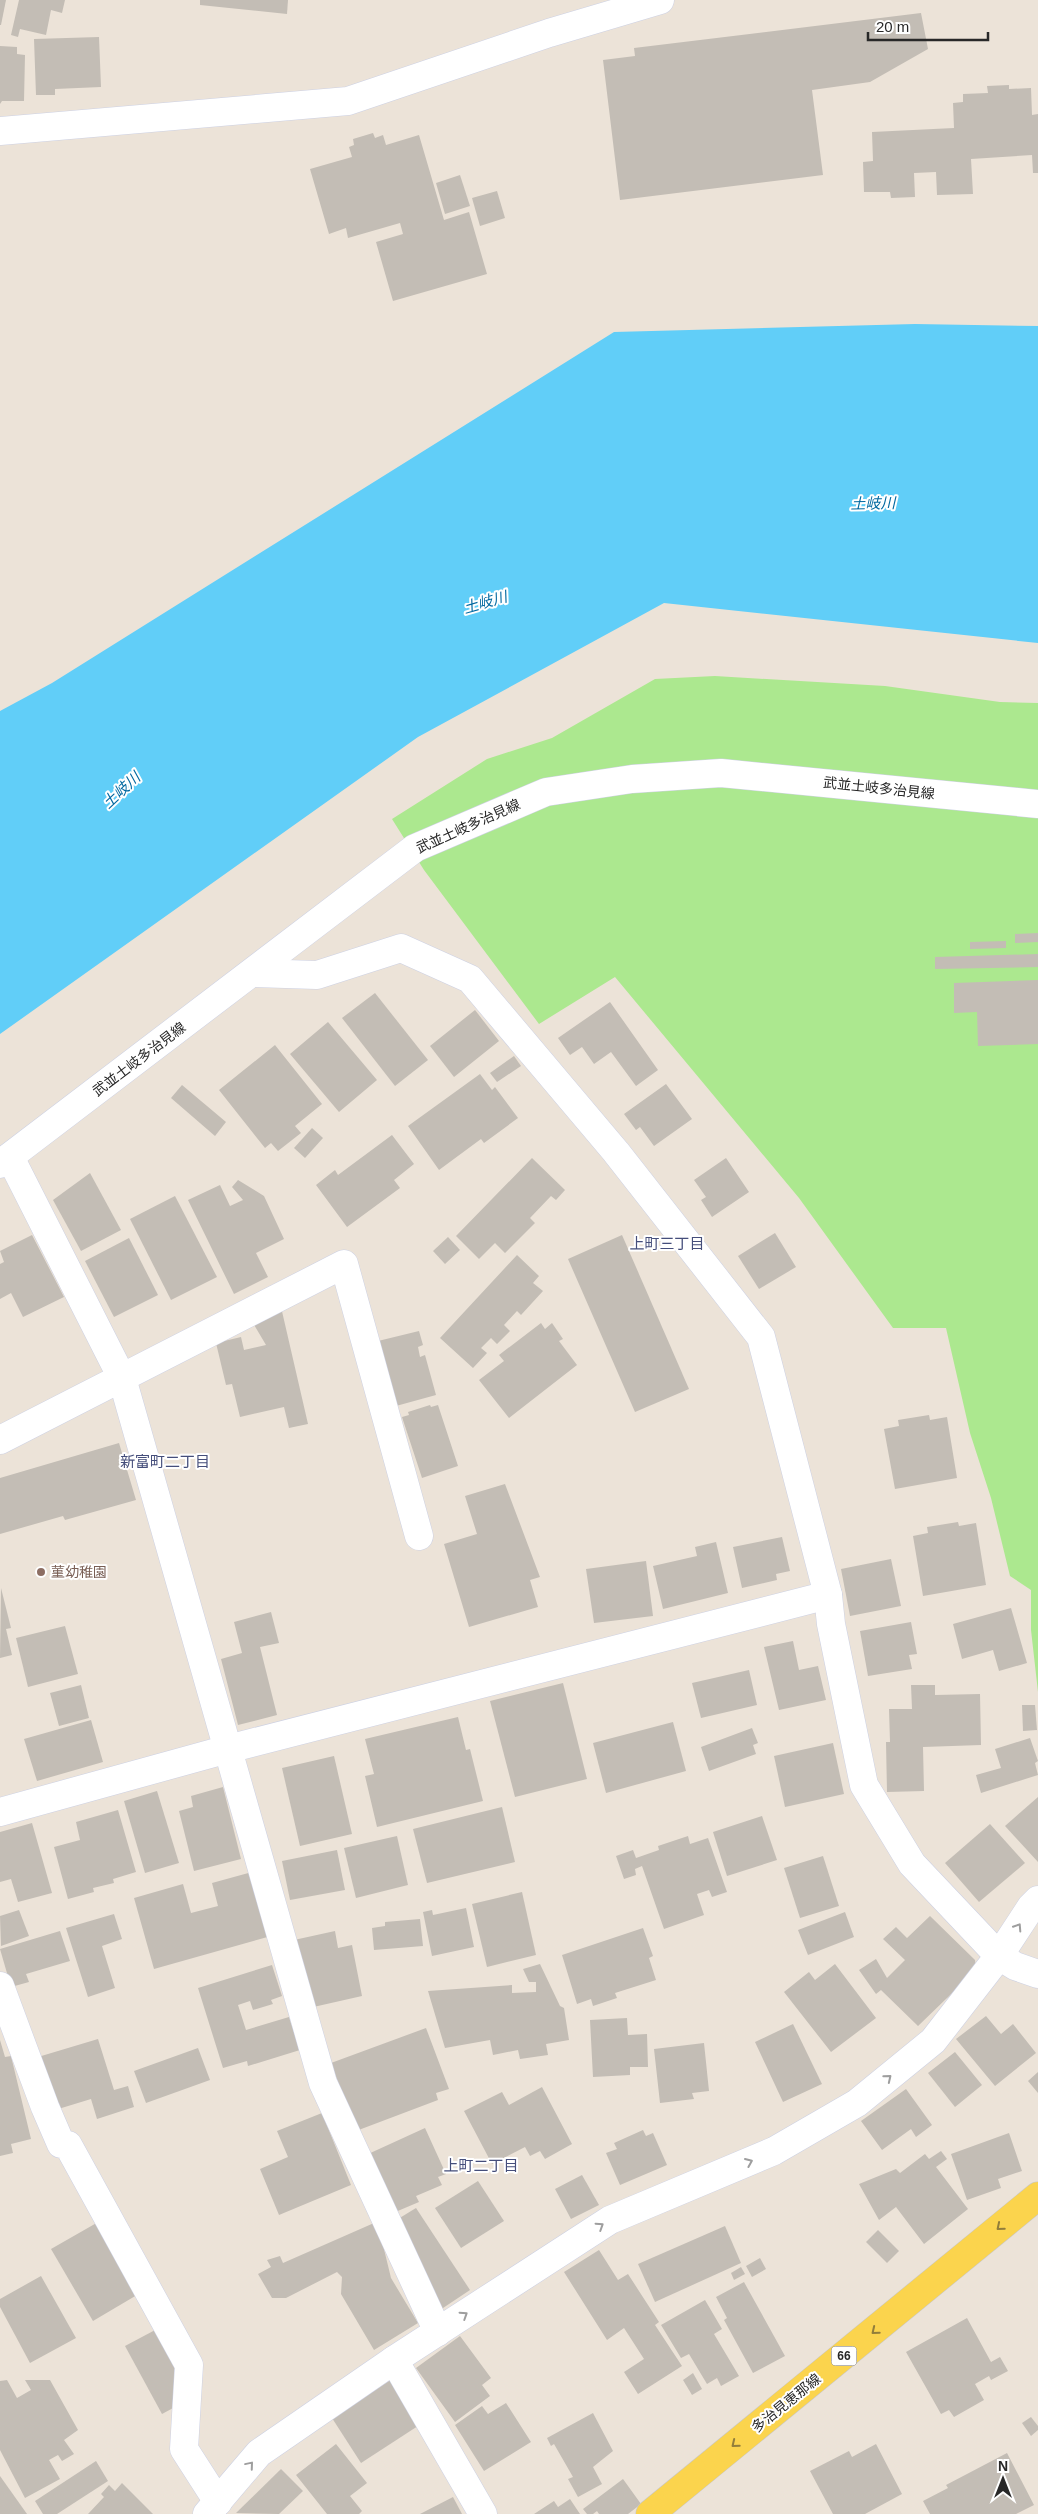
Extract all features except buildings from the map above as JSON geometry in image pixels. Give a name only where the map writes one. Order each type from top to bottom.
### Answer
[{"type":"main road","name":"多治見恵那線","points":[[650,2514],[1038,2196]]},
{"type":"street","points":[[0,131],[348,101],[549,33],[660,0]]},
{"type":"street","name":"武並土岐多治見線","points":[[5,1160],[415,848],[546,792],[632,779],[721,773],[1038,804]]},
{"type":"street","points":[[253,972],[317,974],[401,948],[470,978],[616,1152],[761,1337],[828,1595],[864,1785],[912,1864],[1000,1956],[1015,1966],[1038,1974]]},
{"type":"street","points":[[5,1160],[122,1378],[323,2083],[438,2332]]},
{"type":"street","points":[[0,1440],[344,1264],[419,1536]]},
{"type":"street","points":[[0,1812],[228,1749],[828,1595]]},
{"type":"street","points":[[0,1986],[45,2107],[61,2144],[68,2145],[189,2365],[184,2450],[212,2508],[259,2453],[394,2360],[610,2220],[774,2151],[857,2103],[934,2042],[1000,1956],[1030,1907],[1038,1900]]},
{"type":"street","points":[[394,2360],[483,2514]]},
{"type":"green space","points":[[715,676],[885,686],[1000,702],[1038,703],[1038,1692],[1031,1630],[1031,1590],[1010,1576],[991,1498],[970,1433],[946,1328],[893,1328],[799,1198],[615,977],[539,1024],[424,870],[392,819],[487,759],[552,738],[655,679]]},
{"type":"water","name":"土岐川","points":[[915,324],[1038,326],[1038,643],[664,603],[418,737],[0,1034],[0,711],[52,683],[614,332]]},
{"type":"place","name":"菫幼稚園","points":[[41,1572]]},
{"type":"district","name":"上町三丁目","points":[[667,1243]]},
{"type":"district","name":"新富町二丁目","points":[[165,1461]]},
{"type":"district","name":"上町二丁目","points":[[481,2165]]}]
